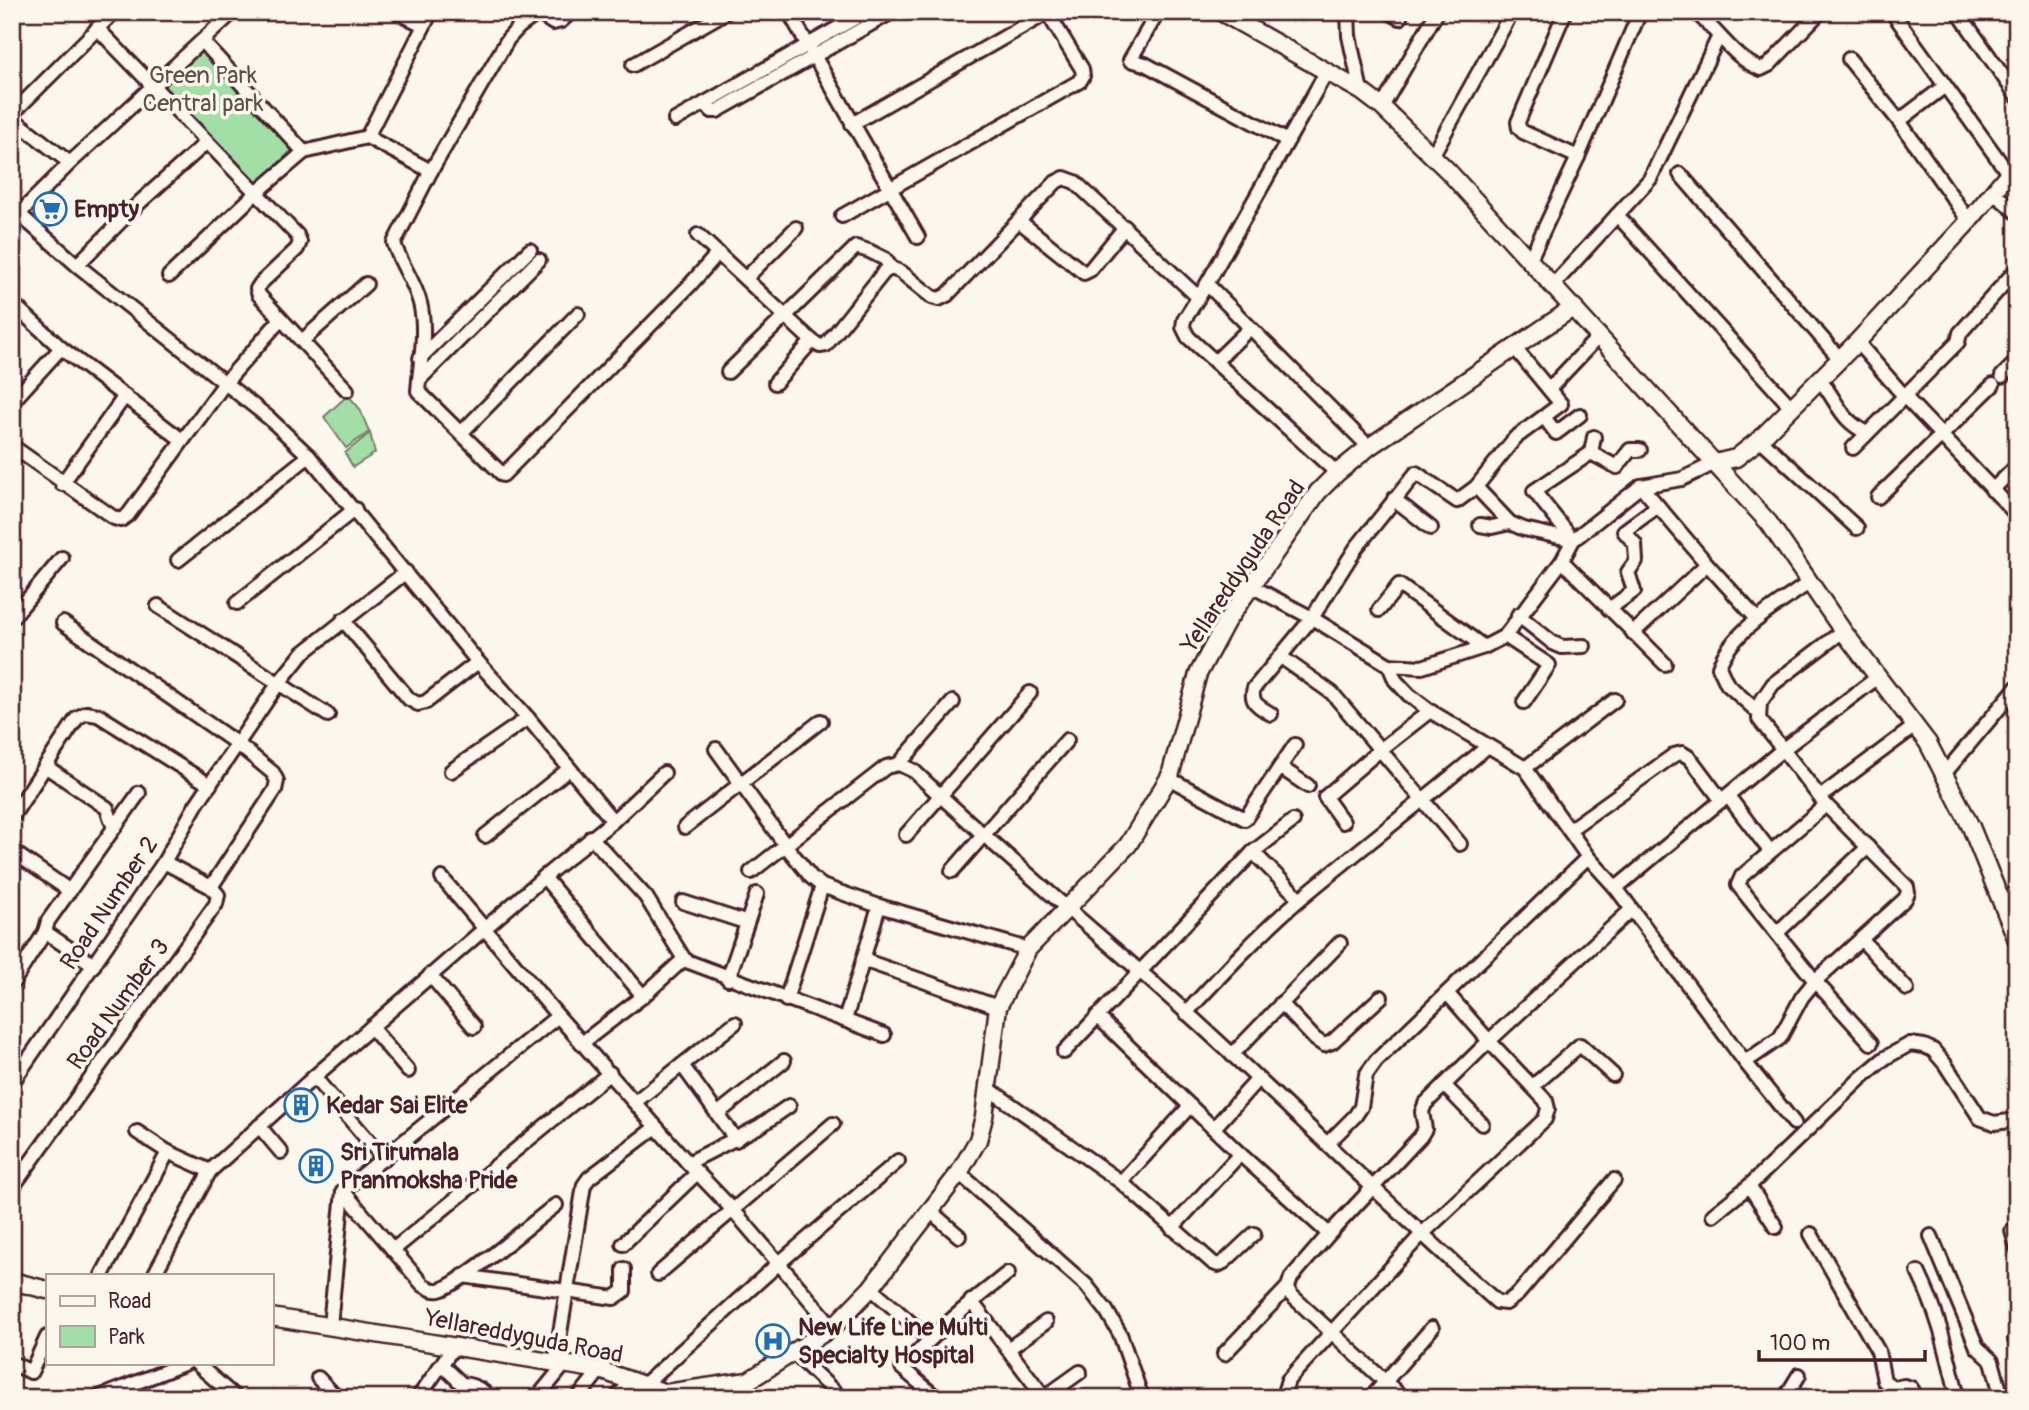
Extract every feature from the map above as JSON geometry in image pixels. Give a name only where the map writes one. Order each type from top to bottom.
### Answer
[{"type":"street","points":[[70,163],[12,116],[114,12]]},
{"type":"street","points":[[233,12],[70,163],[16,218],[269,418],[309,456],[613,821]]},
{"type":"street","points":[[397,12],[423,25]]},
{"type":"street","points":[[366,137],[431,12]]},
{"type":"street","points":[[571,12],[561,21],[553,23],[538,13],[508,39],[430,171],[394,243],[411,277],[421,306],[418,391],[503,475],[689,286],[718,253]]},
{"type":"street","points":[[633,65],[726,12]]},
{"type":"street","points":[[789,12],[918,237]]},
{"type":"street","points":[[811,51],[866,12]]},
{"type":"street","points":[[675,120],[892,12]]},
{"type":"street","points":[[1158,12],[1130,60],[1145,64],[1286,140]]},
{"type":"street","points":[[1221,12],[1246,18],[1382,107],[1554,284],[1769,523],[1843,631],[1928,743],[1971,827],[2013,923],[2017,940]]},
{"type":"street","points":[[1348,12],[1349,36],[1361,91]]},
{"type":"street","points":[[1382,107],[1437,12]]},
{"type":"street","points":[[1432,156],[1512,12]]},
{"type":"street","points":[[1565,12],[1518,122],[1523,132],[1578,157]]},
{"type":"street","points":[[1530,259],[1578,157],[1640,12]]},
{"type":"street","points":[[1695,12],[1754,66],[1761,68],[1769,65],[1812,15]]},
{"type":"street","points":[[1253,587],[1312,618],[1388,664],[1422,667],[1484,647],[1505,635],[1562,562],[1573,540],[1641,486],[1682,478],[1715,463],[1736,458],[1760,439],[1857,342],[1969,221],[2012,168],[1945,86],[1892,12]]},
{"type":"street","points":[[1958,12],[2017,96]]},
{"type":"street","points":[[842,216],[1080,81],[1083,76],[1082,69],[1047,13],[852,124]]},
{"type":"street","points":[[97,28],[297,235],[300,242],[297,249],[257,289],[259,295],[347,390]]},
{"type":"street","points":[[1554,284],[1650,179],[1719,36]]},
{"type":"street","points":[[203,42],[309,150]]},
{"type":"street","points":[[1849,59],[1899,121],[1969,221]]},
{"type":"street","points":[[1327,71],[1184,320],[1183,327],[1188,337],[1337,473]]},
{"type":"street","points":[[1899,121],[1945,86]]},
{"type":"street","points":[[169,276],[255,194],[309,150],[366,137],[430,171]]},
{"type":"street","points":[[77,265],[139,203],[207,142]]},
{"type":"street","points":[[1680,174],[1840,359]]},
{"type":"street","points":[[728,372],[856,247],[885,260],[891,268],[901,272],[932,297],[939,299],[947,295],[1056,182],[1064,178],[1074,182],[1125,227],[1198,297]]},
{"type":"street","points":[[1993,192],[2017,213]]},
{"type":"street","points":[[1617,215],[1791,407]]},
{"type":"street","points":[[1020,220],[1084,272],[1090,270],[1125,227]]},
{"type":"street","points":[[746,278],[796,228]]},
{"type":"street","points":[[698,235],[812,341],[820,345],[826,345],[884,272],[891,268]]},
{"type":"street","points":[[420,358],[530,250]]},
{"type":"street","points":[[419,380],[539,260]]},
{"type":"street","points":[[1853,448],[1958,342],[1960,333],[2017,269]]},
{"type":"street","points":[[503,276],[513,286]]},
{"type":"street","points":[[302,341],[366,284]]},
{"type":"street","points":[[1207,284],[1369,447]]},
{"type":"street","points":[[12,303],[61,348],[181,440]]},
{"type":"street","name":"Yellareddyguda Road","points":[[273,1317],[600,1370],[639,1382],[664,1395],[748,1381],[833,1326],[872,1288],[959,1173],[978,1140],[984,1117],[998,1007],[1028,950],[1128,845],[1170,773],[1198,674],[1227,622],[1318,492],[1369,447],[1574,307]]},
{"type":"street","points":[[461,433],[578,314]]},
{"type":"street","points":[[12,446],[62,484],[121,520],[225,383],[281,319]]},
{"type":"street","points":[[1215,362],[1250,328]]},
{"type":"street","points":[[1549,389],[1600,335]]},
{"type":"street","points":[[775,383],[812,341]]},
{"type":"street","points":[[1857,342],[1905,397],[2017,514]]},
{"type":"street","points":[[1271,714],[1254,702],[1251,696],[1254,688],[1312,618],[1356,548],[1416,472],[1457,501],[1476,487],[1515,438],[1561,404],[1514,347]]},
{"type":"street","points":[[12,402],[61,348]]},
{"type":"street","points":[[1878,497],[2017,361]]},
{"type":"street","points":[[1820,380],[1835,398],[1842,415],[1852,425],[1867,433]]},
{"type":"street","points":[[62,484],[125,396]]},
{"type":"street","points":[[1544,417],[1556,433],[1580,415]]},
{"type":"street","points":[[1573,540],[1534,491],[1591,453],[1594,437]]},
{"type":"street","points":[[1760,439],[1857,528]]},
{"type":"street","points":[[1591,453],[1617,467],[1630,450],[1640,450]]},
{"type":"street","points":[[178,560],[309,456]]},
{"type":"street","points":[[1992,490],[2017,466]]},
{"type":"street","points":[[1641,486],[1757,619]]},
{"type":"street","points":[[1476,487],[1510,523],[1524,529],[1573,540]]},
{"type":"street","points":[[1394,499],[1431,528]]},
{"type":"street","points":[[1609,609],[1634,591],[1628,572],[1636,561],[1635,544],[1624,531],[1658,506]]},
{"type":"street","points":[[237,603],[355,509]]},
{"type":"street","points":[[1479,525],[1492,527],[1510,523]]},
{"type":"street","points":[[12,618],[62,558]]},
{"type":"street","points":[[1562,562],[1665,664]]},
{"type":"street","points":[[1633,633],[1707,564]]},
{"type":"street","name":"Road Number 2","points":[[12,1083],[164,862],[196,805],[278,684],[303,653],[406,572]]},
{"type":"street","points":[[1759,713],[1727,684],[1718,667],[1723,654],[1757,619],[1810,582]]},
{"type":"street","points":[[1379,610],[1399,585],[1484,647]]},
{"type":"street","points":[[158,606],[328,715]]},
{"type":"street","points":[[1518,615],[1553,643],[1562,647],[1584,646]]},
{"type":"street","points":[[343,620],[409,699],[418,704],[426,702],[478,662]]},
{"type":"street","points":[[63,622],[239,745],[273,773],[277,781],[275,790],[211,887],[164,862]]},
{"type":"street","points":[[1745,1062],[1780,1038],[1802,997],[1815,981],[1905,899],[1908,893],[1907,887],[1823,801],[1759,719],[1760,703],[1773,684],[1843,631]]},
{"type":"street","points":[[1505,635],[1549,665],[1524,702]]},
{"type":"street","points":[[1281,657],[1332,693],[1460,844]]},
{"type":"street","points":[[1388,664],[1395,680],[1430,712],[1525,768],[1588,858],[1616,888],[1745,1062],[1794,1123]]},
{"type":"street","points":[[1616,888],[1782,750],[1878,677]]},
{"type":"street","points":[[1944,774],[2015,692]]},
{"type":"street","points":[[906,835],[1030,693]]},
{"type":"street","points":[[1525,768],[1615,700]]},
{"type":"street","points":[[751,872],[886,767],[899,764],[953,702]]},
{"type":"street","points":[[1343,822],[1325,797],[1430,712]]},
{"type":"street","points":[[12,817],[77,718],[86,713],[98,715],[210,785]]},
{"type":"street","points":[[451,771],[528,718]]},
{"type":"street","points":[[685,827],[821,721]]},
{"type":"street","points":[[1871,1043],[1815,981],[1738,885],[1742,876],[1823,801],[1915,726]]},
{"type":"street","points":[[952,872],[1067,740]]},
{"type":"street","points":[[1170,773],[1245,819],[1295,744]]},
{"type":"street","points":[[1186,1013],[1242,953],[1300,900],[1488,746]]},
{"type":"street","points":[[716,748],[786,846],[811,877],[822,886],[879,906],[1028,950]]},
{"type":"street","points":[[1569,830],[1674,755],[1682,753],[1690,758],[1770,851]]},
{"type":"street","points":[[899,764],[914,771],[1186,1013],[1421,1235],[1497,1301],[1506,1303],[1517,1294],[1614,1180]]},
{"type":"street","points":[[45,766],[107,808],[114,828]]},
{"type":"street","points":[[1280,767],[1308,786]]},
{"type":"street","points":[[485,836],[569,769]]},
{"type":"street","points":[[155,1274],[210,1171],[430,975],[613,821],[664,773]]},
{"type":"street","points":[[12,984],[48,921],[139,793]]},
{"type":"street","points":[[1063,1052],[1253,852],[1293,821]]},
{"type":"street","points":[[591,837],[646,897],[689,962],[727,979],[884,1035]]},
{"type":"street","points":[[1778,932],[1868,847]]},
{"type":"street","points":[[12,851],[70,891]]},
{"type":"street","points":[[1253,852],[1300,900]]},
{"type":"street","points":[[1327,1144],[1361,1107],[1366,1075],[1376,1061],[1588,858]]},
{"type":"street","points":[[544,877],[643,996]]},
{"type":"street","points":[[442,878],[558,1016],[692,1168],[734,1211],[833,1326]]},
{"type":"street","points":[[786,1000],[822,886]]},
{"type":"street","name":"Road Number 3","points":[[12,1188],[216,904],[218,895],[211,887]]},
{"type":"street","points":[[727,979],[757,894]]},
{"type":"street","points":[[683,902],[745,922]]},
{"type":"street","points":[[845,1020],[879,906]]},
{"type":"street","points":[[1224,1354],[1288,1287],[1291,1278],[1329,1234],[1420,1137],[1425,1129],[1422,1112],[1424,1104],[1631,910]]},
{"type":"street","points":[[44,932],[94,965]]},
{"type":"street","points":[[1861,939],[1907,989]]},
{"type":"street","points":[[1232,1055],[1340,943]]},
{"type":"street","points":[[863,960],[998,1007]]},
{"type":"street","points":[[582,1043],[689,962]]},
{"type":"street","points":[[430,975],[474,1027]]},
{"type":"street","points":[[1285,1398],[1288,1380],[1421,1235],[1545,1119],[1548,1109],[1546,1101],[1447,993]]},
{"type":"street","points":[[1281,1003],[1324,1045],[1332,1042],[1381,997]]},
{"type":"street","points":[[330,1326],[343,1191],[558,1016]]},
{"type":"street","points":[[1097,1016],[1240,1154],[1329,1234]]},
{"type":"street","points":[[635,1102],[735,1023]]},
{"type":"street","points":[[371,1027],[408,1071]]},
{"type":"street","points":[[1713,1215],[1749,1186],[1861,1078],[1885,1058],[1910,1044],[1933,1050],[1980,1118],[1994,1123],[2017,1120]]},
{"type":"street","points":[[1533,1086],[1580,1045],[1613,1075]]},
{"type":"street","points":[[719,1116],[721,1111],[784,1061]]},
{"type":"street","points":[[682,1065],[736,1140]]},
{"type":"street","points":[[393,1250],[610,1073]]},
{"type":"street","points":[[314,1077],[384,1159]]},
{"type":"street","points":[[1214,1128],[1257,1080]]},
{"type":"street","points":[[1444,1085],[1482,1124]]},
{"type":"street","points":[[988,1094],[1121,1182],[1213,1263],[1218,1265],[1224,1262],[1254,1234]]},
{"type":"street","points":[[623,1244],[692,1168],[789,1106]]},
{"type":"street","points":[[1121,1182],[1190,1106]]},
{"type":"street","points":[[658,1274],[833,1124]]},
{"type":"street","points":[[259,1126],[281,1152]]},
{"type":"street","points":[[537,1398],[559,1365],[567,1292],[584,1185],[589,1178],[656,1127]]},
{"type":"street","points":[[137,1132],[169,1152],[210,1171]]},
{"type":"street","points":[[103,1274],[169,1152]]},
{"type":"street","points":[[1171,1228],[1240,1154]]},
{"type":"street","points":[[616,1398],[639,1382],[898,1161]]},
{"type":"street","points":[[959,1173],[1086,1285],[1106,1310],[1119,1334],[1142,1398]]},
{"type":"street","points":[[1749,1186],[1776,1227]]},
{"type":"street","points":[[343,1191],[423,1285],[432,1290],[441,1290],[463,1276],[556,1205]]},
{"type":"street","points":[[930,1211],[959,1236]]},
{"type":"street","points":[[2012,1231],[2017,1248]]},
{"type":"street","points":[[1811,1234],[1878,1352],[1884,1381],[1894,1388],[1911,1388],[1917,1398]]},
{"type":"street","points":[[1931,1236],[1977,1347],[1992,1361],[2002,1398]]},
{"type":"street","points":[[463,1276],[614,1298],[624,1291],[624,1269]]},
{"type":"street","points":[[1918,1272],[1934,1304],[1958,1398]]},
{"type":"street","points":[[937,1398],[902,1367],[971,1301],[1008,1273]]},
{"type":"street","points":[[12,1282],[46,1290]]},
{"type":"street","points":[[1288,1287],[1290,1294],[1403,1398]]},
{"type":"street","points":[[872,1288],[929,1339]]},
{"type":"street","points":[[971,1301],[1045,1397],[1080,1372]]},
{"type":"street","points":[[1008,1349],[1046,1322]]},
{"type":"street","points":[[1371,1398],[1432,1328]]},
{"type":"street","points":[[12,1363],[31,1372],[46,1339]]},
{"type":"street","points":[[419,1397],[455,1345]]},
{"type":"street","points":[[794,1353],[841,1398]]},
{"type":"street","points":[[97,1398],[183,1364]]},
{"type":"street","points":[[198,1364],[236,1398]]},
{"type":"street","points":[[442,1365],[462,1384],[470,1384],[483,1390],[490,1398]]},
{"type":"street","points":[[578,1398],[600,1370]]},
{"type":"street","points":[[1785,1398],[1799,1375]]},
{"type":"street","points":[[318,1378],[337,1398]]},
{"type":"street","points":[[737,1381],[749,1398]]},
{"type":"green space","name":"Green Park Central park","points":[[202,47],[295,147],[256,185],[161,87]]},
{"type":"green space","points":[[348,395],[360,409],[369,432],[346,448],[324,417]]},
{"type":"green space","points":[[370,433],[375,453],[353,467],[345,453]]},
{"type":"place","name":"Empty","points":[[50,209]]},
{"type":"place","name":"Kedar Sai Elite","points":[[301,1105]]},
{"type":"place","name":"Sri Tirumala Pranmoksha Pride","points":[[316,1166]]},
{"type":"place","name":"New Life Line Multi Specialty Hospital","points":[[773,1341]]}]
